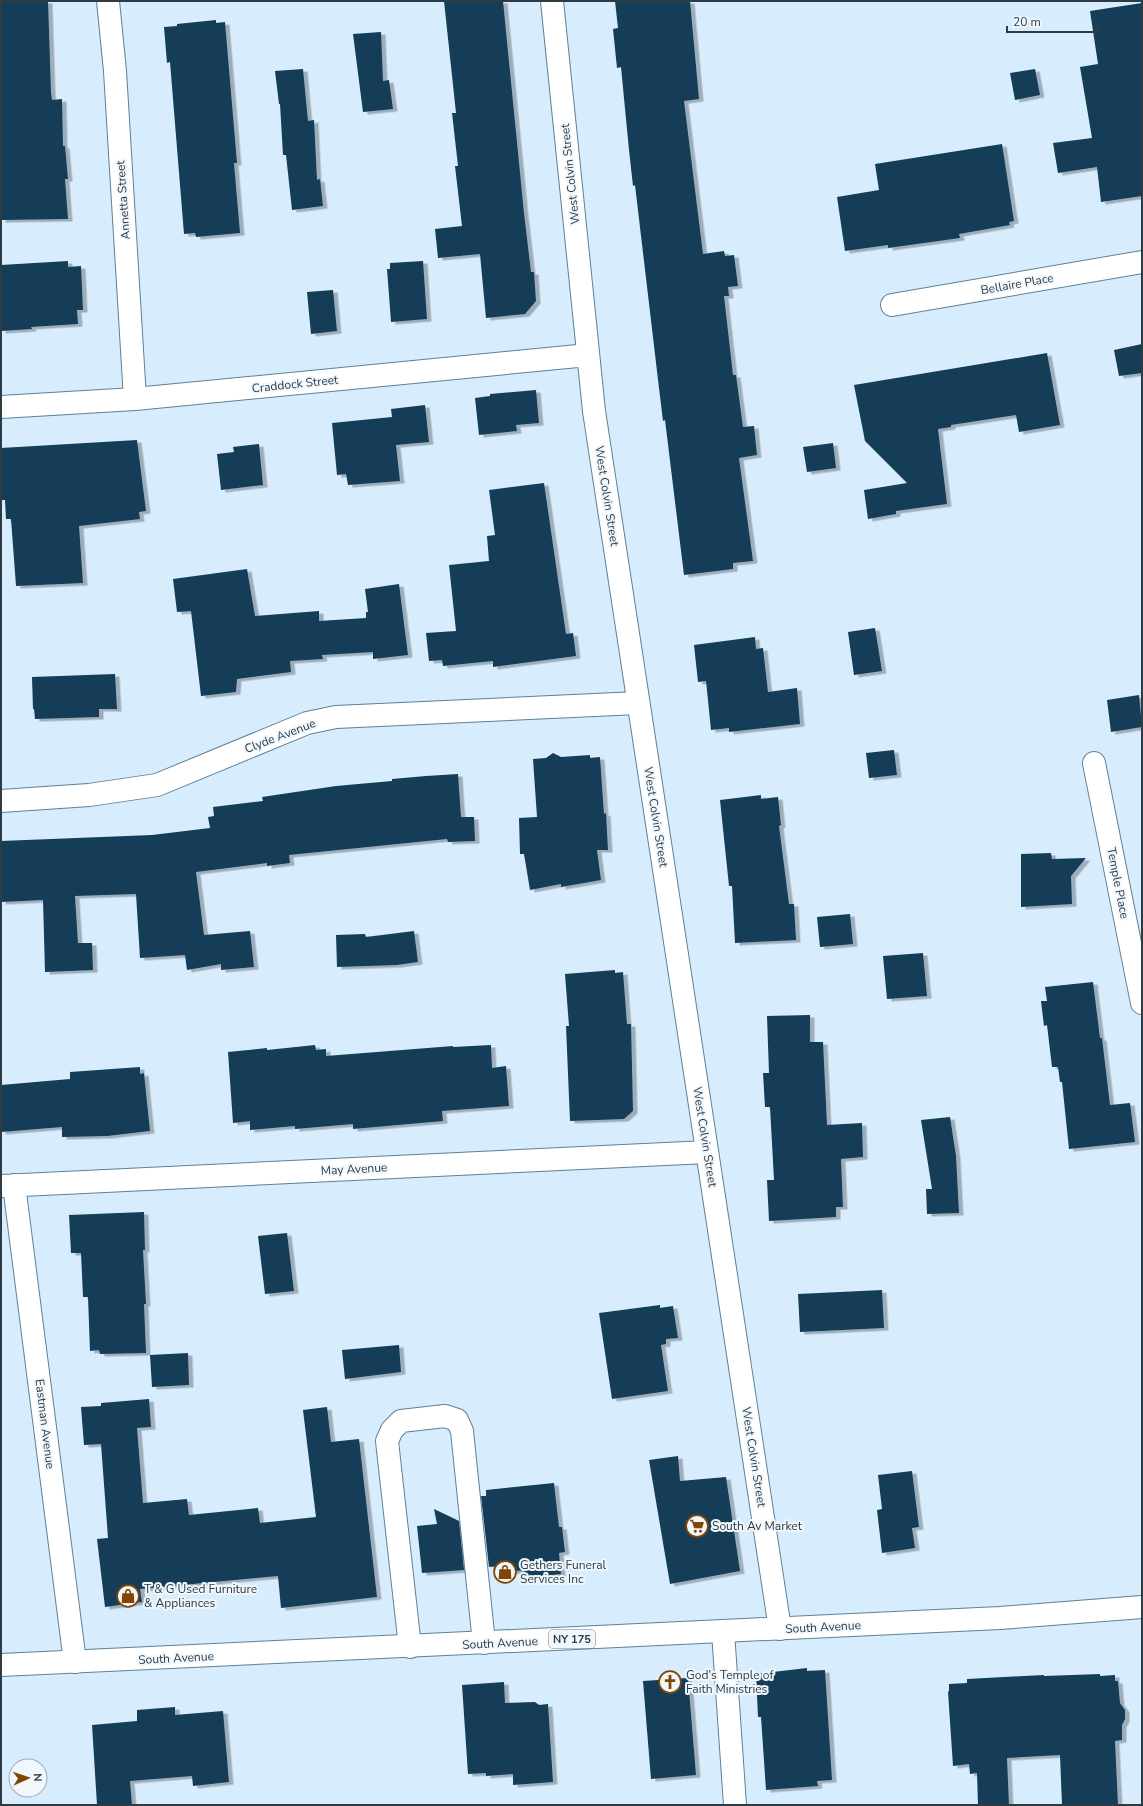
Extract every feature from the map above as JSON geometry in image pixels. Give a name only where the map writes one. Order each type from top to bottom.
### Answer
[{"type":"street","name":"Annetta Street","points":[[108,1],[115,71],[136,399]]},
{"type":"street","name":"West Colvin Street","points":[[552,1],[594,411],[780,1629]]},
{"type":"street","name":"Bellaire Place","points":[[892,305],[1142,262]]},
{"type":"street","name":"Craddock Street","points":[[1,407],[136,399],[588,355]]},
{"type":"street","name":"Clyde Avenue","points":[[1,801],[89,795],[157,785],[307,723],[336,717],[638,703]]},
{"type":"street","name":"Temple Place","points":[[1094,763],[1142,1003]]},
{"type":"street","name":"May Avenue","points":[[8,1185],[707,1152]]},
{"type":"street","name":"Eastman Avenue","points":[[8,1185],[74,1662]]},
{"type":"street","points":[[410,1647],[387,1441],[392,1430],[401,1421],[445,1416],[457,1420],[462,1431],[484,1644]]},
{"type":"street","name":"South Avenue","points":[[1,1665],[484,1644],[1000,1618],[1142,1606]]},
{"type":"street","points":[[723,1632],[735,1805]]},
{"type":"building","points":[[1,1],[48,1],[51,92],[52,100],[62,99],[63,146],[65,146],[68,179],[65,179],[68,219],[1,220]]},
{"type":"building","points":[[444,1],[503,1],[524,213],[531,272],[534,272],[536,301],[525,314],[486,318],[480,254],[438,258],[435,229],[462,226],[455,166],[458,166],[452,113],[456,113]]},
{"type":"building","points":[[615,1],[690,1],[699,99],[684,101],[703,254],[724,251],[725,256],[734,255],[738,286],[728,287],[729,296],[724,296],[733,375],[736,375],[743,427],[754,426],[757,455],[739,458],[753,561],[733,563],[733,569],[684,575],[665,420],[663,421],[635,185],[633,186],[621,67],[617,68],[613,29],[618,28]]},
{"type":"building","points":[[1142,3],[1142,196],[1101,202],[1097,167],[1058,173],[1053,143],[1092,138],[1080,67],[1098,64],[1090,11]]},
{"type":"building","points":[[216,20],[216,23],[225,22],[237,163],[234,163],[240,233],[196,237],[195,233],[184,234],[170,62],[167,63],[164,27],[177,26],[177,24]]},
{"type":"building","points":[[381,32],[383,81],[389,80],[393,109],[363,112],[353,34]]},
{"type":"building","points":[[303,69],[308,121],[314,120],[317,180],[320,179],[323,206],[292,210],[286,155],[283,155],[280,104],[275,71]]},
{"type":"building","points":[[1035,69],[1040,95],[1015,100],[1010,73]]},
{"type":"building","points":[[1002,144],[1014,221],[1009,222],[1010,225],[959,234],[960,238],[888,248],[888,245],[845,251],[837,197],[879,190],[875,164]]},
{"type":"building","points":[[68,261],[68,267],[81,266],[83,310],[77,310],[78,324],[31,327],[32,329],[1,331],[1,265]]},
{"type":"building","points":[[423,261],[427,319],[391,322],[387,269],[390,269],[390,263]]},
{"type":"building","points":[[333,290],[337,331],[311,334],[307,292]]},
{"type":"building","points":[[1142,344],[1142,373],[1119,376],[1114,350]]},
{"type":"building","points":[[1047,353],[1060,425],[1019,432],[1016,415],[951,425],[951,427],[938,429],[947,504],[896,511],[896,514],[868,519],[864,490],[907,483],[865,441],[854,385]]},
{"type":"building","points":[[536,390],[539,423],[516,425],[517,431],[479,435],[475,398],[490,396],[490,394]]},
{"type":"building","points":[[425,405],[429,442],[396,445],[400,481],[348,485],[346,474],[337,475],[332,423],[392,417],[391,409]]},
{"type":"building","points":[[137,440],[146,511],[139,512],[140,519],[79,526],[83,583],[16,586],[11,519],[6,519],[5,500],[1,500],[1,448]]},
{"type":"building","points":[[833,443],[836,468],[807,472],[803,447]]},
{"type":"building","points":[[259,444],[263,485],[221,490],[217,454],[234,452],[233,447]]},
{"type":"building","points":[[544,483],[566,634],[573,633],[576,656],[493,667],[493,661],[443,666],[442,660],[429,661],[426,633],[456,631],[449,565],[489,561],[487,536],[495,535],[489,490]]},
{"type":"building","points":[[247,569],[255,616],[319,611],[319,621],[366,618],[366,612],[368,612],[365,589],[399,584],[408,655],[373,659],[373,652],[322,655],[323,659],[290,661],[291,672],[237,679],[236,692],[201,696],[191,611],[177,612],[173,579]]},
{"type":"building","points":[[875,628],[882,671],[854,675],[848,632]]},
{"type":"building","points":[[755,637],[756,649],[763,648],[768,692],[797,688],[800,724],[729,732],[729,728],[711,730],[706,681],[698,682],[694,645]]},
{"type":"building","points":[[115,674],[117,709],[99,709],[99,717],[35,719],[33,709],[32,677]]},
{"type":"building","points":[[1139,695],[1142,727],[1111,732],[1107,700]]},
{"type":"building","points":[[894,750],[897,775],[869,778],[866,753]]},
{"type":"building","points":[[553,753],[561,757],[590,755],[590,758],[600,757],[608,850],[597,850],[601,880],[561,887],[561,884],[530,890],[524,854],[520,854],[519,818],[537,817],[533,759],[546,758]]},
{"type":"building","points":[[458,774],[461,817],[474,817],[475,841],[448,842],[447,839],[289,855],[290,863],[267,866],[267,863],[196,872],[204,935],[250,931],[254,967],[221,970],[221,964],[187,970],[185,955],[140,958],[136,894],[75,896],[78,943],[92,943],[93,970],[45,972],[43,900],[1,902],[1,841],[152,835],[210,828],[208,817],[214,816],[213,807],[263,801],[262,797],[336,786],[392,781],[392,779]]},
{"type":"building","points":[[761,795],[761,799],[778,797],[781,825],[779,826],[789,904],[794,904],[796,940],[735,943],[732,886],[729,886],[720,800]]},
{"type":"building","points":[[1051,853],[1052,859],[1086,858],[1071,876],[1072,904],[1021,907],[1021,854]]},
{"type":"building","points":[[850,914],[853,944],[820,947],[817,917]]},
{"type":"building","points":[[414,931],[418,962],[397,965],[337,967],[336,935],[365,934],[366,937]]},
{"type":"building","points":[[923,953],[927,996],[887,999],[883,956]]},
{"type":"building","points":[[615,970],[615,973],[623,972],[627,1024],[631,1024],[633,1111],[624,1119],[570,1121],[566,1026],[569,1026],[565,974]]},
{"type":"building","points":[[1093,982],[1100,1038],[1102,1038],[1110,1105],[1130,1103],[1135,1142],[1069,1149],[1062,1082],[1060,1082],[1058,1067],[1052,1067],[1047,1025],[1044,1026],[1041,1001],[1047,1001],[1045,987]]},
{"type":"building","points":[[810,1015],[810,1042],[823,1042],[827,1125],[862,1123],[863,1157],[841,1159],[843,1207],[836,1207],[836,1217],[769,1221],[767,1180],[774,1180],[770,1107],[765,1107],[763,1073],[769,1073],[767,1016]]},
{"type":"building","points":[[315,1045],[316,1050],[326,1049],[326,1056],[453,1046],[491,1045],[492,1068],[506,1066],[509,1106],[442,1111],[443,1121],[353,1129],[353,1124],[295,1129],[295,1126],[250,1130],[250,1121],[233,1123],[228,1052]]},
{"type":"building","points":[[140,1067],[140,1074],[144,1073],[150,1131],[107,1136],[62,1137],[62,1127],[1,1132],[1,1085],[70,1079],[70,1072]]},
{"type":"building","points":[[950,1117],[956,1156],[959,1213],[927,1214],[926,1189],[932,1189],[921,1120]]},
{"type":"building","points":[[144,1212],[145,1250],[143,1250],[146,1304],[144,1304],[146,1353],[100,1354],[99,1350],[90,1351],[88,1297],[83,1297],[81,1253],[71,1253],[69,1215]]},
{"type":"building","points":[[287,1233],[294,1291],[265,1294],[258,1236]]},
{"type":"building","points":[[882,1290],[884,1328],[800,1332],[798,1294]]},
{"type":"building","points":[[660,1305],[660,1308],[673,1306],[678,1338],[666,1339],[666,1344],[661,1345],[668,1391],[612,1399],[599,1313]]},
{"type":"building","points":[[399,1345],[401,1372],[345,1379],[342,1350]]},
{"type":"building","points":[[188,1353],[189,1385],[152,1387],[150,1355]]},
{"type":"building","points":[[149,1399],[151,1427],[137,1428],[143,1503],[187,1499],[189,1515],[258,1508],[260,1523],[316,1517],[303,1410],[327,1407],[331,1442],[359,1439],[377,1597],[281,1608],[278,1576],[140,1589],[142,1602],[105,1607],[97,1539],[108,1538],[101,1444],[84,1445],[81,1407],[101,1406],[101,1403]]},
{"type":"building","name":"South Av Market","points":[[678,1456],[680,1481],[726,1477],[740,1571],[670,1584],[649,1460]]},
{"type":"building","points":[[912,1471],[919,1527],[912,1528],[915,1548],[882,1553],[877,1510],[882,1509],[878,1475]]},
{"type":"building","points":[[554,1483],[559,1527],[562,1527],[565,1552],[559,1553],[561,1574],[525,1578],[524,1570],[501,1573],[500,1566],[489,1567],[481,1496],[486,1496],[486,1490]]},
{"type":"building","points":[[434,1509],[459,1521],[464,1570],[422,1573],[417,1526],[437,1524]]},
{"type":"building","points":[[807,1668],[807,1671],[825,1670],[832,1780],[817,1781],[818,1786],[766,1790],[761,1717],[758,1717],[756,1674]]},
{"type":"building","points":[[1100,1674],[1100,1676],[1115,1675],[1115,1681],[1118,1681],[1120,1703],[1125,1710],[1125,1719],[1122,1725],[1122,1740],[1115,1741],[1118,1805],[1062,1805],[1060,1755],[1007,1758],[1009,1805],[978,1805],[977,1773],[970,1774],[969,1764],[953,1766],[948,1692],[949,1684],[967,1683],[967,1679]]},
{"type":"building","points":[[688,1678],[696,1775],[651,1779],[643,1681]]},
{"type":"building","points":[[504,1682],[505,1703],[535,1702],[539,1705],[548,1704],[553,1782],[513,1785],[513,1774],[486,1776],[486,1773],[468,1774],[462,1685]]},
{"type":"building","points":[[175,1707],[175,1715],[223,1711],[229,1782],[193,1786],[192,1776],[130,1781],[132,1805],[97,1805],[92,1725],[137,1721],[137,1710]]},
{"type":"place","name":"South Av Market","points":[[697,1526]]},
{"type":"place","name":"Gethers Funeral Services Inc","points":[[505,1572]]},
{"type":"place","name":"T & G Used Furniture & Appliances","points":[[128,1596]]},
{"type":"place","name":"God's Temple of Faith Ministries","points":[[670,1682]]}]
